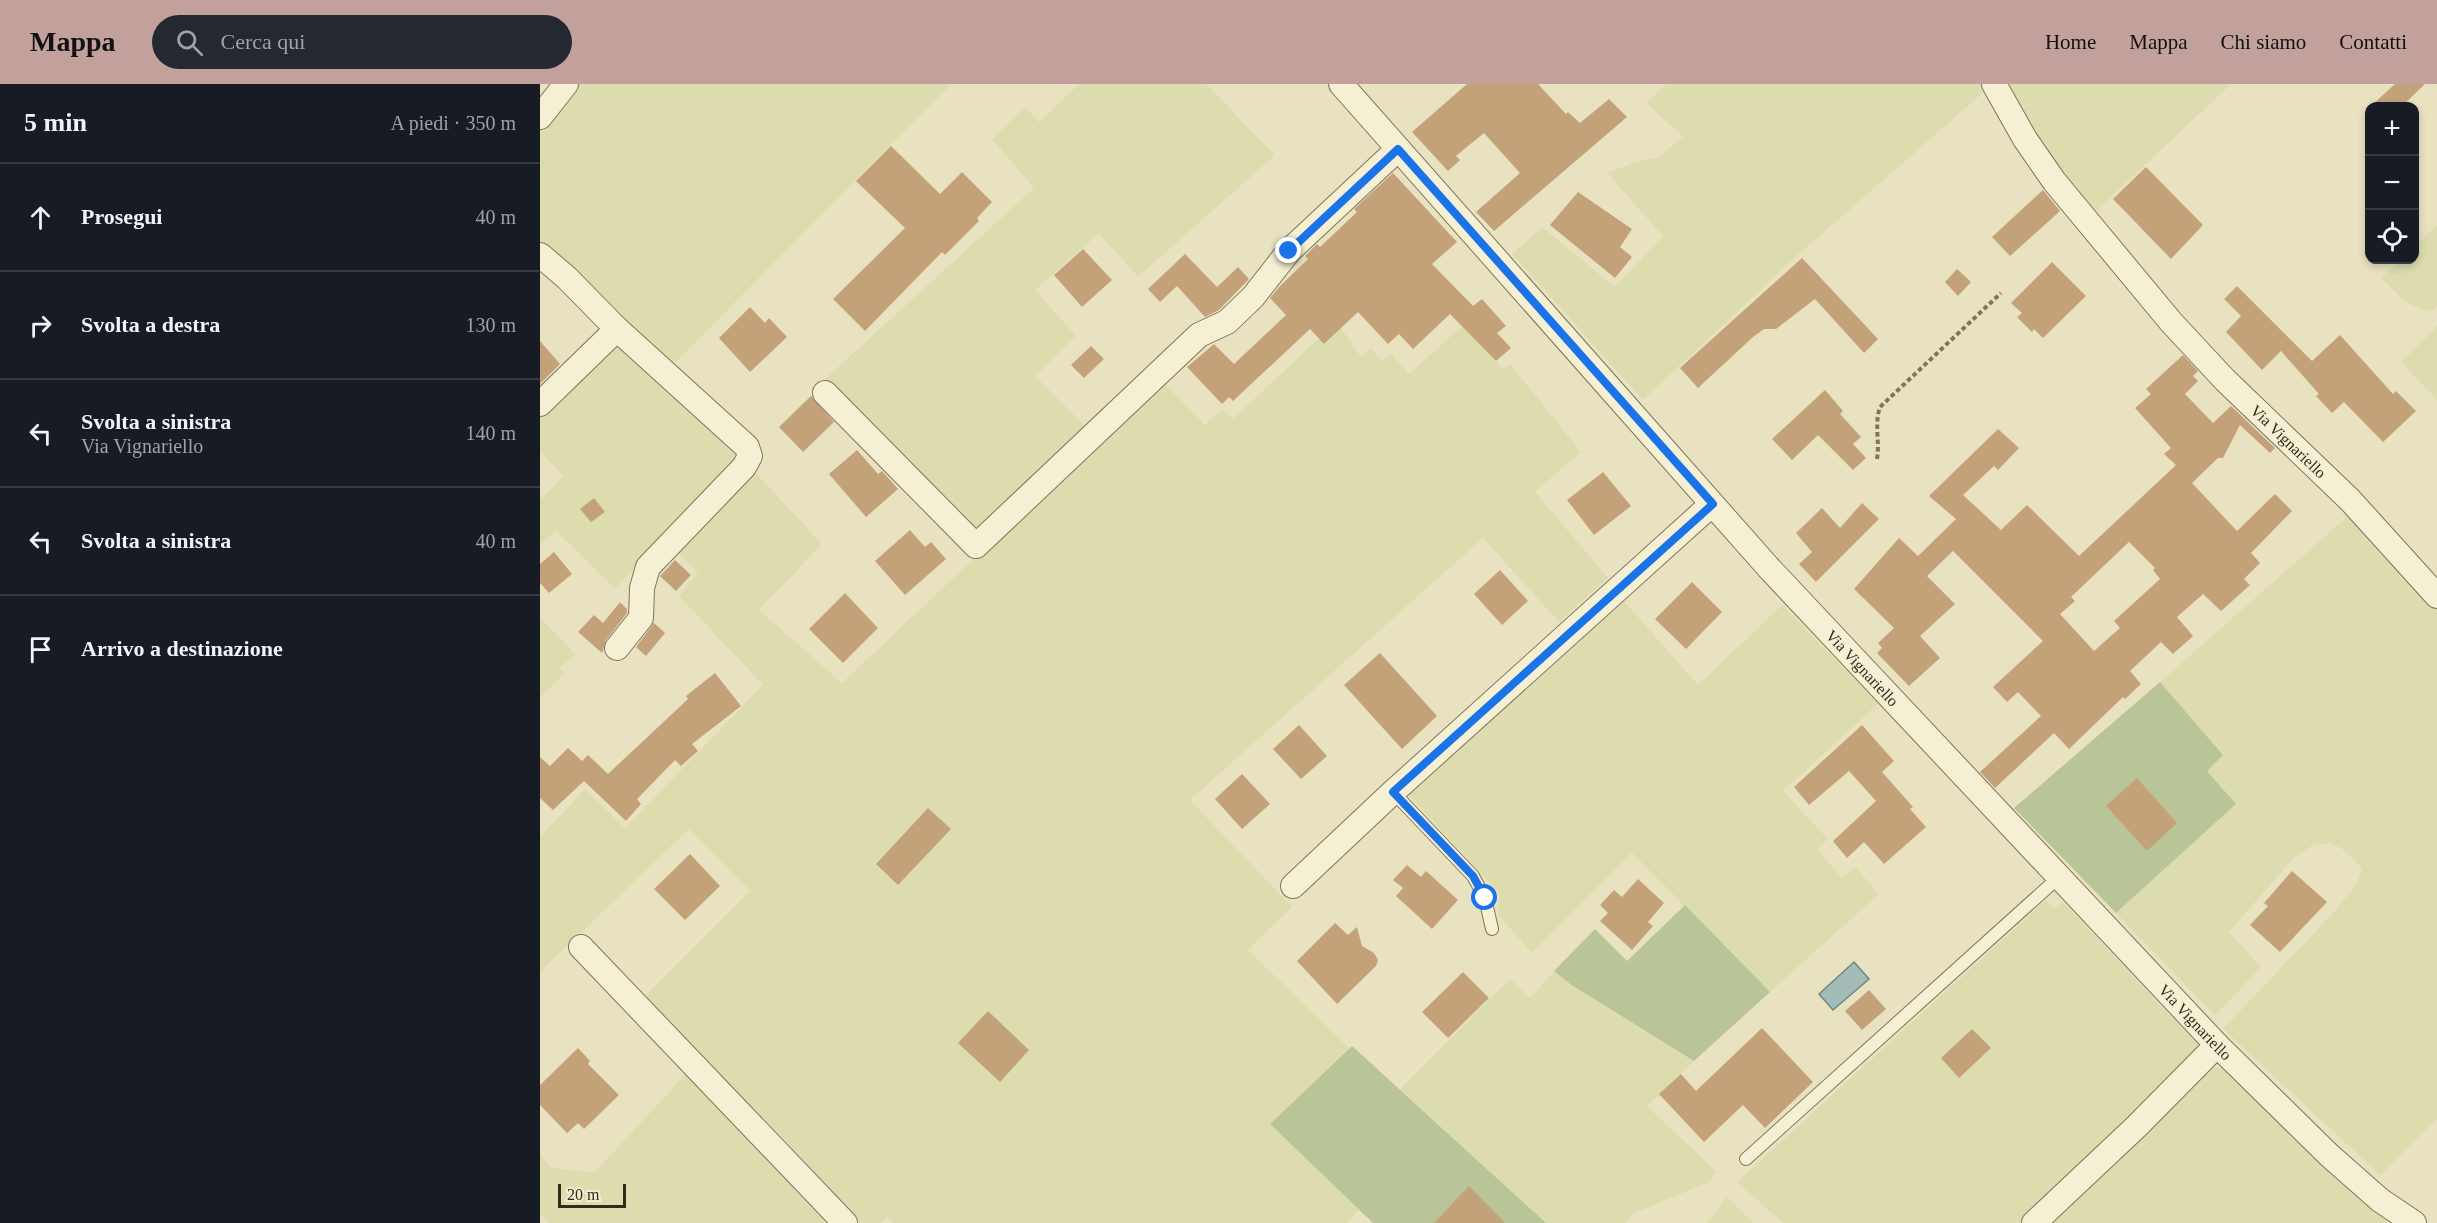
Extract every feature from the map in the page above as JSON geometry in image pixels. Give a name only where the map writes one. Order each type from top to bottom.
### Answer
[{"type":"street","points":[[540,117],[566,84]]},
{"type":"street","name":"Via Vignariello","points":[[1341,84],[1768,567],[2217,1045],[2330,1155],[2380,1200],[2414,1223]]},
{"type":"street","name":"Via Vignariello","points":[[1994,84],[2025,138],[2054,181],[2171,322],[2225,380],[2350,500],[2437,596]]},
{"type":"street","points":[[825,393],[976,546],[1199,335],[1227,322],[1253,297],[1289,251],[1398,149]]},
{"type":"street","points":[[540,255],[567,278],[617,329],[747,447],[750,456],[744,467],[648,567],[642,588],[641,618],[617,648]]},
{"type":"street","points":[[540,404],[617,329]]},
{"type":"street","points":[[1293,886],[1393,792],[1713,504]]},
{"type":"street","points":[[581,947],[845,1223]]},
{"type":"street","points":[[2034,1223],[2146,1118],[2217,1045]]},
{"type":"lane","points":[[1393,792],[1473,876],[1485,898],[1492,929]]},
{"type":"lane","points":[[1746,1159],[2059,877]]},
{"type":"path","points":[[1877,459],[1880,407],[2001,293]]},
{"type":"green space","points":[[575,84],[951,84],[674,364],[660,358],[573,270],[540,243],[540,131]]},
{"type":"green space","points":[[1079,84],[1206,84],[1275,155],[1138,277],[1099,233],[1035,290],[1076,336],[1035,376],[1085,426],[977,533],[825,379],[1034,188],[992,139],[1025,107],[1039,122]]},
{"type":"green space","points":[[1666,84],[1982,84],[1984,87],[1978,97],[1800,253],[1643,400],[1512,254],[1542,227],[1615,287],[1663,236],[1607,173],[1658,157],[1683,137],[1647,103]]},
{"type":"green space","points":[[2004,84],[2231,84],[2093,214],[2042,150]]},
{"type":"green space","points":[[2437,225],[2437,306],[2430,312],[2405,302],[2381,278],[2397,264],[2419,264],[2419,242]]},
{"type":"green space","points":[[1462,326],[1503,369],[1510,364],[1581,452],[1535,492],[1608,578],[1559,622],[1483,538],[1190,800],[1292,907],[1248,950],[1349,1048],[1270,1124],[1359,1210],[1346,1223],[893,1223],[887,1216],[880,1223],[859,1223],[643,998],[750,891],[689,829],[540,972],[540,837],[585,789],[625,828],[763,685],[679,596],[698,572],[673,549],[753,470],[822,544],[759,610],[842,683],[1162,381],[1205,425],[1222,409],[1233,419],[1319,338],[1325,344],[1341,328],[1361,357],[1371,348],[1382,361],[1391,354],[1409,374]]},
{"type":"green space","points":[[2437,326],[2437,400],[2401,362]]},
{"type":"green space","points":[[610,344],[624,346],[741,455],[615,589],[556,531],[540,544],[540,500],[563,476],[540,451],[540,414]]},
{"type":"green space","points":[[2349,515],[2437,610],[2437,1119],[2380,1175],[2223,1029],[2332,914],[2356,885],[2362,869],[2355,860],[2341,848],[2327,843],[2313,845],[2295,857],[2229,932],[2261,967],[2215,1016],[2116,913],[2236,804],[2206,771],[2223,755],[2160,682]]},
{"type":"green space","points":[[1624,601],[1698,685],[1782,605],[1878,704],[1783,791],[1828,839],[1817,849],[1842,878],[1855,867],[1879,894],[1770,992],[1632,853],[1532,953],[1498,915],[1499,893],[1409,795]]},
{"type":"green space","points":[[540,618],[576,655],[559,668],[565,673],[540,697]]},
{"type":"green space","points":[[2160,682],[2223,755],[2207,771],[2236,804],[2116,913],[2014,808]]},
{"type":"green space","points":[[2046,900],[2054,909],[2063,902],[2197,1044],[2195,1055],[2104,1146],[2019,1223],[1783,1223],[1737,1182]]},
{"type":"green space","points":[[1685,905],[1770,992],[1694,1061],[1570,984],[1554,971],[1595,929],[1627,961]]},
{"type":"green space","points":[[1554,971],[1570,984],[1694,1061],[1647,1106],[1717,1172],[1709,1182],[1634,1213],[1625,1223],[1546,1223],[1400,1089],[1510,979],[1530,998]]},
{"type":"green space","points":[[1352,1046],[1546,1223],[1373,1223],[1270,1124]]},
{"type":"green space","points":[[2213,1067],[2221,1068],[2388,1223],[2044,1223],[2079,1198],[2206,1070]]},
{"type":"green space","points":[[686,1074],[835,1223],[550,1223],[540,1213],[540,1155],[552,1168],[594,1173]]},
{"type":"green space","points":[[1727,1197],[1753,1223],[1707,1223]]},
{"type":"water","points":[[1854,962],[1869,979],[1833,1010],[1819,994]]},
{"type":"building","points":[[1467,84],[1538,84],[1566,114],[1568,112],[1580,123],[1609,99],[1627,117],[1494,231],[1476,212],[1520,173],[1484,133],[1456,156],[1460,160],[1448,171],[1412,132]]},
{"type":"building","points":[[2395,84],[2425,84],[2406,102],[2375,102]]},
{"type":"building","points":[[891,146],[940,194],[962,172],[992,202],[977,218],[979,221],[945,255],[942,252],[865,331],[833,299],[905,228],[856,181]]},
{"type":"building","points":[[2146,167],[2203,225],[2171,259],[2113,199]]},
{"type":"building","points":[[1393,173],[1457,242],[1432,264],[1473,306],[1482,299],[1506,326],[1497,333],[1511,348],[1496,361],[1450,314],[1413,349],[1399,334],[1388,344],[1358,312],[1324,344],[1310,329],[1233,401],[1229,397],[1222,404],[1187,367],[1214,344],[1234,364],[1286,315],[1270,298],[1308,259],[1305,256],[1317,244],[1320,247],[1357,212],[1354,209]]},
{"type":"building","points":[[2043,190],[2060,211],[2010,256],[1992,237]]},
{"type":"building","points":[[1578,192],[1632,229],[1620,247],[1632,257],[1615,278],[1550,225]]},
{"type":"building","points":[[1083,249],[1112,280],[1082,307],[1054,275]]},
{"type":"building","points":[[1185,254],[1217,287],[1238,267],[1249,279],[1219,310],[1205,317],[1177,286],[1160,302],[1148,289]]},
{"type":"building","points":[[1802,258],[1878,339],[1864,353],[1815,299],[1776,329],[1764,329],[1753,337],[1698,388],[1680,368]]},
{"type":"building","points":[[2052,262],[2086,296],[2043,338],[2034,329],[2032,332],[2017,317],[2022,313],[2011,303]]},
{"type":"building","points":[[1957,269],[1971,282],[1958,296],[1945,282]]},
{"type":"building","points":[[2237,286],[2312,361],[2340,335],[2393,394],[2396,391],[2416,411],[2383,442],[2344,402],[2332,413],[2316,396],[2319,394],[2281,351],[2262,370],[2226,332],[2241,316],[2224,299]]},
{"type":"building","points":[[750,307],[765,323],[769,318],[787,337],[750,372],[719,338]]},
{"type":"building","points":[[540,341],[560,364],[540,384]]},
{"type":"building","points":[[1091,346],[1104,359],[1084,378],[1071,365]]},
{"type":"building","points":[[2183,355],[2198,371],[2193,376],[2198,381],[2185,394],[2213,423],[2231,406],[2275,448],[2270,453],[2240,425],[2223,458],[2218,458],[2192,483],[2237,531],[2275,494],[2292,511],[2251,553],[2260,563],[2244,579],[2250,585],[2221,611],[2203,594],[2177,617],[2193,636],[2173,654],[2161,642],[2130,671],[2141,684],[2125,699],[2123,697],[2069,749],[2054,733],[1995,788],[1980,772],[2041,716],[2018,692],[2007,702],[1993,687],[2043,641],[1953,551],[1927,576],[1955,604],[1920,636],[1940,658],[1909,686],[1877,653],[1882,648],[1878,643],[1894,628],[1854,589],[1899,538],[1918,556],[1956,519],[1929,496],[1998,429],[2019,448],[1998,470],[1994,466],[1963,495],[2001,530],[2027,505],[2079,556],[2176,465],[2164,454],[2171,448],[2135,408],[2151,394],[2146,389]],"holes":[[[2129,542],[2155,568],[2153,570],[2160,579],[2114,621],[2120,628],[2094,651],[2060,614],[2075,601],[2071,597]]]},
{"type":"building","points":[[1825,390],[1843,411],[1840,414],[1861,437],[1853,444],[1866,458],[1853,470],[1818,435],[1792,460],[1772,439]]},
{"type":"building","points":[[811,396],[834,422],[803,452],[779,427]]},
{"type":"building","points":[[857,450],[878,474],[882,471],[898,489],[866,517],[829,474]]},
{"type":"building","points":[[1603,472],[1631,506],[1594,535],[1567,500]]},
{"type":"building","points":[[594,498],[605,512],[591,522],[580,509]]},
{"type":"building","points":[[1862,503],[1879,519],[1816,582],[1799,564],[1812,552],[1796,533],[1822,508],[1840,528]]},
{"type":"building","points":[[910,530],[925,547],[931,542],[946,559],[905,595],[875,561]]},
{"type":"building","points":[[554,552],[572,574],[549,593],[540,583],[540,564]]},
{"type":"building","points":[[675,560],[691,575],[676,591],[660,576]]},
{"type":"building","points":[[1500,570],[1528,601],[1502,625],[1474,594]]},
{"type":"building","points":[[1692,582],[1722,612],[1686,649],[1655,619]]},
{"type":"building","points":[[845,593],[878,628],[843,663],[809,629]]},
{"type":"building","points":[[620,602],[627,609],[627,613],[606,640],[602,653],[578,632],[594,615],[603,623]]},
{"type":"building","points":[[654,623],[665,633],[646,656],[636,647]]},
{"type":"building","points":[[1380,653],[1437,716],[1402,749],[1344,685]]},
{"type":"building","points":[[715,673],[741,706],[692,744],[698,751],[681,766],[675,760],[637,799],[641,804],[626,821],[584,781],[553,810],[540,798],[540,757],[550,766],[568,748],[582,761],[588,755],[608,774],[688,699],[686,696]]},
{"type":"building","points":[[1299,725],[1327,756],[1301,779],[1273,749]]},
{"type":"building","points":[[1862,725],[1894,761],[1882,772],[1913,807],[1910,809],[1926,827],[1884,864],[1864,842],[1847,858],[1833,841],[1876,801],[1849,771],[1809,805],[1794,787]]},
{"type":"building","points":[[1242,774],[1270,804],[1242,829],[1215,799]]},
{"type":"building","points":[[2137,778],[2177,823],[2147,851],[2106,806]]},
{"type":"building","points":[[928,808],[951,829],[898,885],[876,864]]},
{"type":"building","points":[[690,854],[720,886],[685,920],[654,889]]},
{"type":"building","points":[[1407,865],[1421,877],[1426,871],[1458,900],[1432,929],[1396,896],[1403,888],[1393,880]]},
{"type":"building","points":[[2292,871],[2327,902],[2280,952],[2250,925],[2268,906],[2264,903]]},
{"type":"building","points":[[1638,879],[1664,903],[1648,922],[1653,926],[1632,950],[1600,921],[1608,913],[1600,905],[1614,890],[1622,897]]},
{"type":"building","points":[[1335,923],[1348,935],[1357,927],[1362,946],[1374,953],[1378,960],[1376,966],[1337,1004],[1297,961]]},
{"type":"building","points":[[1463,972],[1489,998],[1448,1038],[1422,1012]]},
{"type":"building","points":[[1869,990],[1886,1009],[1862,1030],[1845,1011]]},
{"type":"building","points":[[988,1011],[1029,1050],[1000,1082],[958,1043]]},
{"type":"building","points":[[1762,1028],[1813,1082],[1765,1128],[1743,1105],[1704,1142],[1659,1094],[1681,1074],[1696,1091]]},
{"type":"building","points":[[1972,1029],[1991,1048],[1959,1078],[1941,1058]]},
{"type":"building","points":[[578,1048],[590,1061],[588,1064],[619,1095],[584,1129],[578,1123],[567,1133],[540,1105],[540,1085]]},
{"type":"building","points":[[1469,1186],[1505,1223],[1434,1223]]},
{"type":"route","points":[[1289,251],[1398,149],[1713,504],[1393,792],[1473,876],[1485,898]]}]
